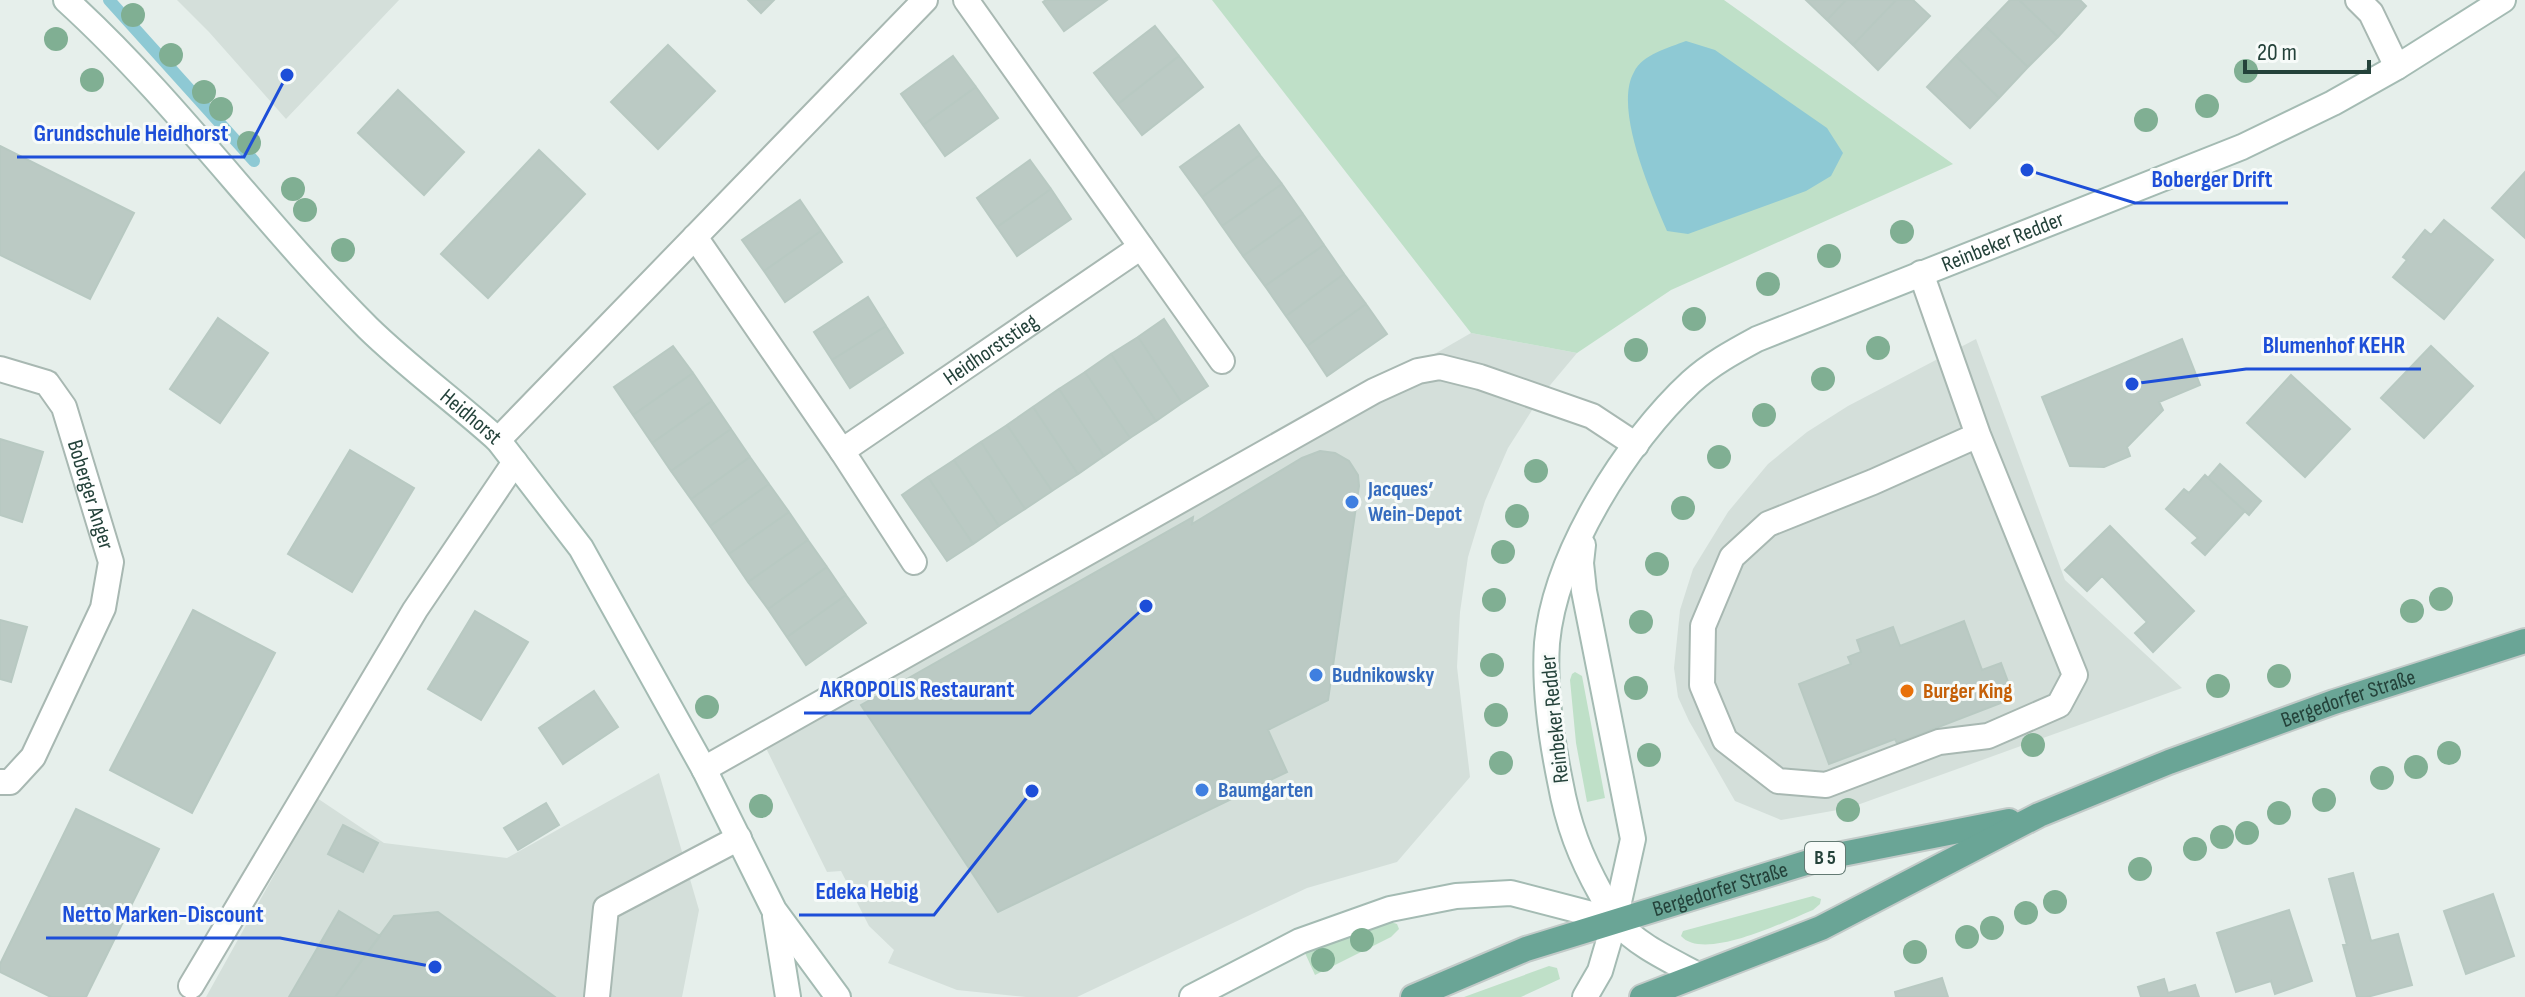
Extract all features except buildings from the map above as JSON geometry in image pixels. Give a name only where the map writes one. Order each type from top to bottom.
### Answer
[{"type":"main road","name":"Bergedorfer Straße","points":[[1642,997],[1821,928],[2039,815],[2169,762],[2334,702],[2525,641]]},
{"type":"main road","name":"Bergedorfer Straße","points":[[1413,997],[1526,949],[1822,858],[2039,815]]},
{"type":"street","name":"Heidhorst","points":[[66,0],[105,35],[368,328],[498,440],[581,548],[704,769],[774,910],[838,997]]},
{"type":"street","points":[[498,440],[925,0]]},
{"type":"street","points":[[966,0],[1222,361]]},
{"type":"street","points":[[2358,0],[2371,13],[2397,67]]},
{"type":"street","name":"Reinbeker Redder","points":[[1696,974],[1645,946],[1615,920],[1581,858],[1569,821],[1555,755],[1547,672],[1553,607],[1564,575],[1608,486],[1668,405],[1722,358],[1757,339],[2242,147],[2333,103],[2397,67],[2503,0]]},
{"type":"street","points":[[695,237],[914,562]]},
{"type":"street","name":"Heidhorststieg","points":[[842,451],[1141,247]]},
{"type":"street","points":[[1921,273],[1978,435],[2075,675],[2059,705],[1988,736],[1939,742],[1826,785],[1778,781],[1725,740],[1702,685],[1703,626],[1732,557],[1768,524],[1978,435]]},
{"type":"street","points":[[704,769],[1374,391],[1418,371],[1440,367],[1494,382],[1592,416],[1636,445]]},
{"type":"street","name":"Boberger Anger","points":[[0,369],[47,383],[64,407],[111,562],[103,608],[33,757],[3,788]]},
{"type":"street","points":[[191,986],[415,610],[515,462]]},
{"type":"street","name":"Reinbeker Redder","points":[[1585,997],[1600,971],[1633,839],[1584,591],[1582,552],[1591,516]]},
{"type":"street","points":[[597,997],[606,908],[739,838]]},
{"type":"street","points":[[1192,997],[1300,941],[1390,909],[1443,898],[1511,893],[1615,920]]},
{"type":"street","name":"Heidhorst","points":[[774,910],[788,997]]},
{"type":"shaded area","points":[[177,0],[399,0],[286,119]]},
{"type":"shaded area","points":[[1471,333],[1577,353],[1541,396],[1508,448],[1485,501],[1468,557],[1460,612],[1457,667],[1470,777],[1397,862],[1307,888],[1077,997],[1026,997],[957,990],[888,963],[894,950],[869,926],[841,871],[827,872],[763,742]]},
{"type":"shaded area","points":[[1976,339],[2065,580],[2182,688],[1849,808],[1781,820],[1735,801],[1678,697],[1674,668],[1680,610],[1693,569],[1728,512],[1768,464],[1807,432],[1848,406]]},
{"type":"shaded area","points":[[659,773],[699,910],[682,997],[206,997],[317,798],[384,843],[507,858]]},
{"type":"green space","points":[[1212,0],[1724,0],[1953,164],[1671,290],[1577,353],[1471,333]]},
{"type":"green space","points":[[1575,672],[1582,676],[1605,798],[1587,802],[1576,743],[1570,680]]},
{"type":"green space","points":[[1813,896],[1821,899],[1813,910],[1746,937],[1708,944],[1692,943],[1681,936],[1683,931]]},
{"type":"green space","points":[[1391,922],[1397,924],[1399,929],[1391,937],[1315,975],[1305,953],[1358,931]]},
{"type":"green space","points":[[1549,966],[1557,968],[1560,979],[1521,997],[1464,997]]},
{"type":"water","points":[[1686,41],[1715,50],[1827,128],[1843,153],[1831,176],[1806,191],[1688,234],[1667,231],[1637,152],[1628,107],[1629,88],[1634,72],[1643,61]]},
{"type":"waterway","points":[[109,0],[254,161]]},
{"type":"place","name":"Grundschule Heidhorst","points":[[287,75]]},
{"type":"place","name":"Boberger Drift","points":[[2027,170]]},
{"type":"place","name":"Blumenhof KEHR","points":[[2132,384]]},
{"type":"place","name":"Jacques’ Wein-Depot","points":[[1352,502]]},
{"type":"place","name":"AKROPOLIS Restaurant","points":[[1146,606]]},
{"type":"place","name":"Budnikowsky","points":[[1316,675]]},
{"type":"place","name":"Burger King","points":[[1907,691]]},
{"type":"place","name":"Baumgarten","points":[[1202,790]]},
{"type":"place","name":"Edeka Hebig","points":[[1032,791]]},
{"type":"place","name":"Netto Marken-Discount","points":[[435,967]]}]
